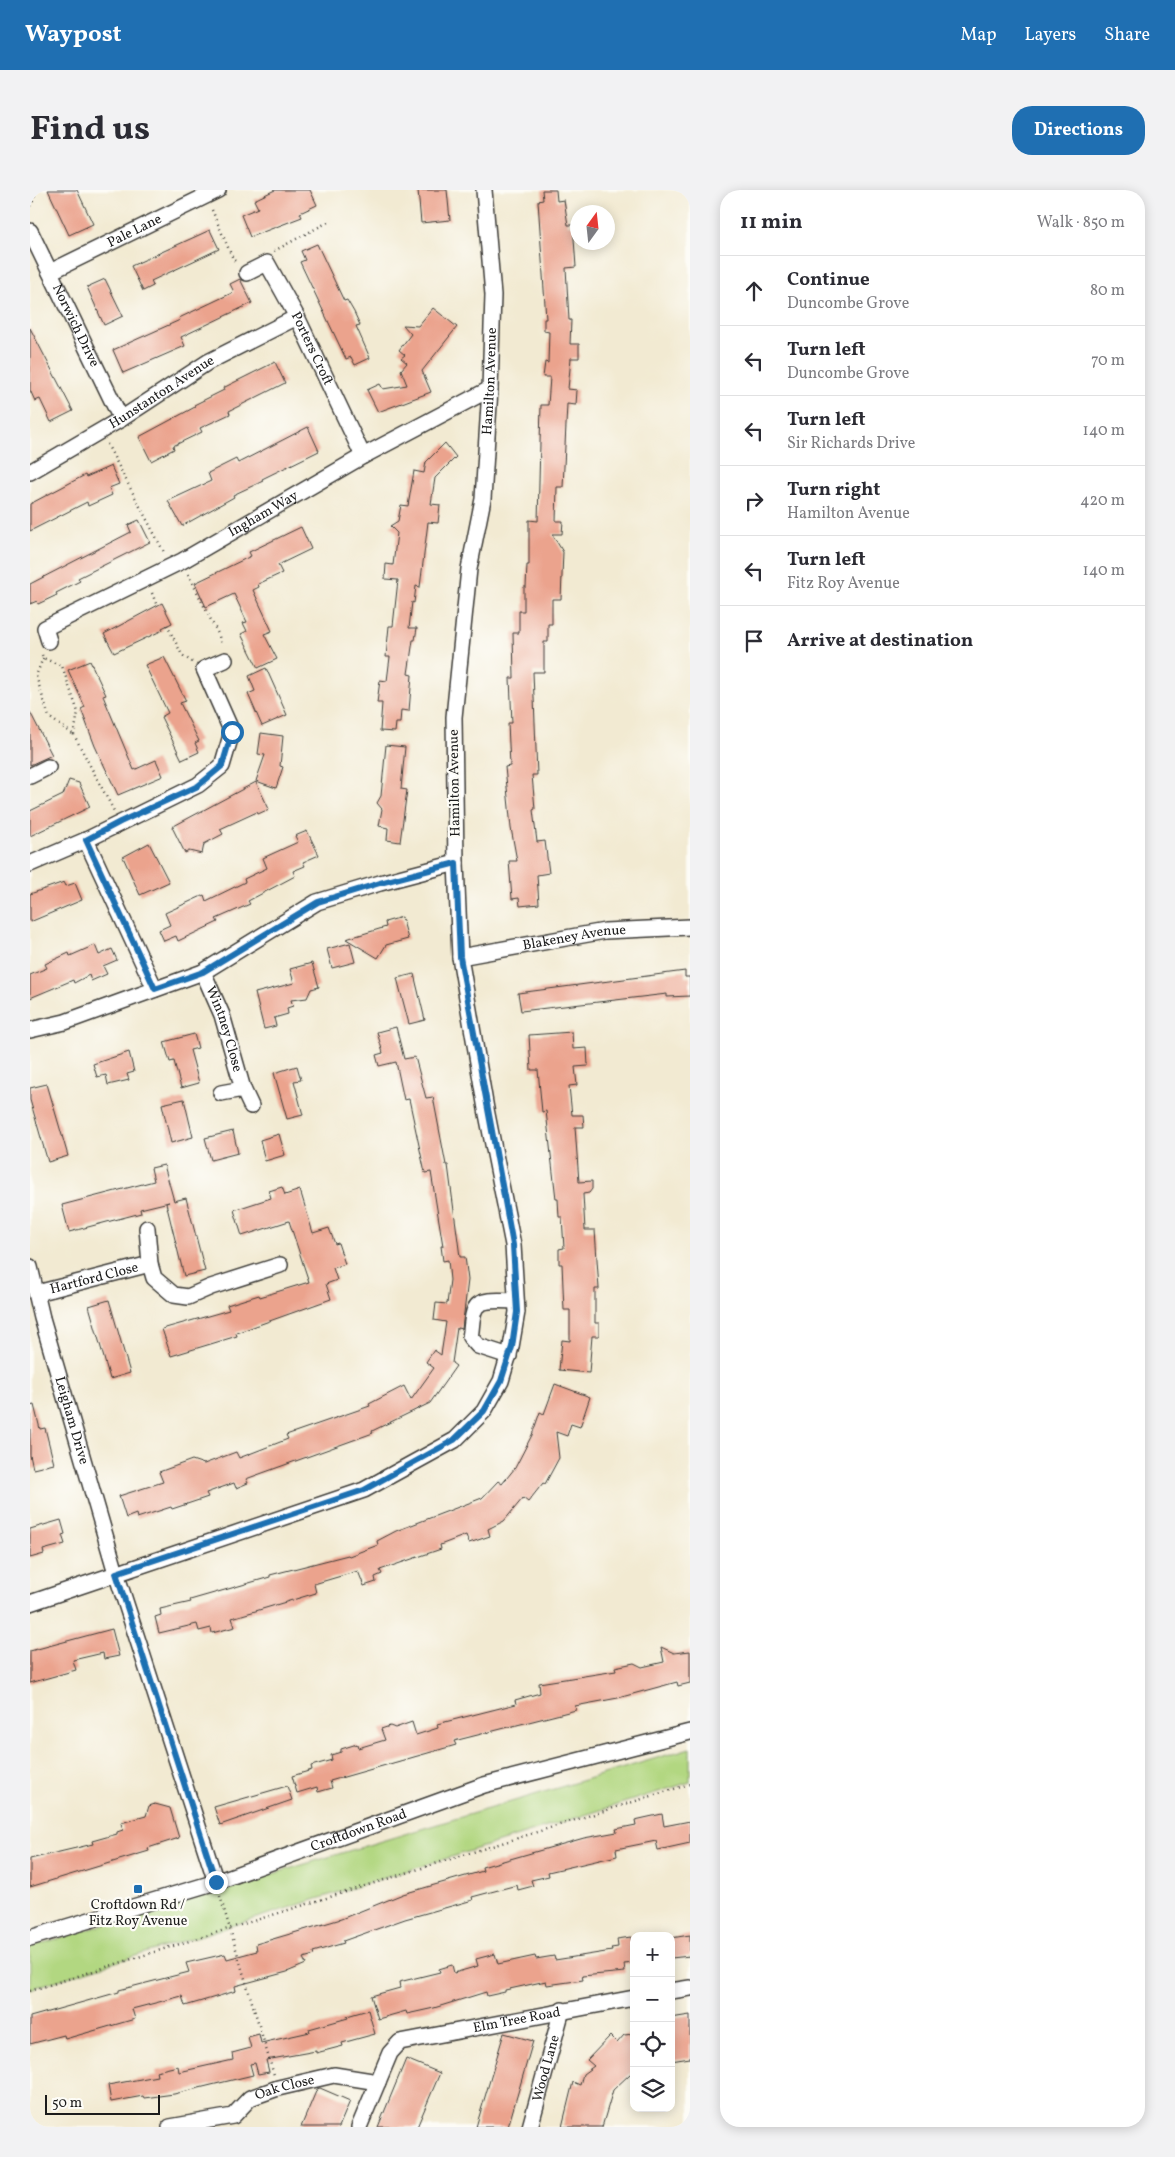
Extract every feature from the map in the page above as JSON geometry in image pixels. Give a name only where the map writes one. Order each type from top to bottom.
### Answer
[{"type":"street","name":"Hamilton Avenue","points":[[30,1603],[364,1490],[414,1464],[454,1440],[484,1411],[501,1381],[509,1356],[517,1312],[513,1245],[460,957],[456,863],[454,717],[469,569],[483,498],[490,389],[493,295],[484,190]]},
{"type":"street","name":"Pale Lane","points":[[50,272],[203,194]]},
{"type":"street","name":"Norwich Drive","points":[[30,231],[122,419]]},
{"type":"street","points":[[247,273],[267,263]]},
{"type":"street","name":"Porters Croft","points":[[267,263],[297,317],[363,456]]},
{"type":"street","name":"Hunstanton Avenue","points":[[30,472],[122,419],[208,362],[297,317]]},
{"type":"street","name":"Ingham Way","points":[[44,645],[45,628],[177,564],[363,456],[490,389]]},
{"type":"street","points":[[30,864],[86,840],[198,786],[222,766],[232,732],[204,669],[225,660]]},
{"type":"street","points":[[30,776],[48,767]]},
{"type":"street","points":[[86,840],[155,989]]},
{"type":"street","points":[[30,1030],[65,1022],[203,972],[318,902],[456,863]]},
{"type":"street","name":"Blakeney Avenue","points":[[460,957],[605,930],[690,927]]},
{"type":"street","name":"Wintney Close","points":[[203,972],[222,1014],[243,1089],[251,1106]]},
{"type":"street","name":"Wintney Close","points":[[221,1093],[243,1089]]},
{"type":"street","name":"Hartford Close","points":[[147,1228],[150,1264],[154,1278],[174,1295],[188,1297],[211,1287],[280,1265]]},
{"type":"street","name":"Hartford Close","points":[[37,1293],[150,1264]]},
{"type":"street","name":"Leigham Drive","points":[[30,1267],[37,1293],[36,1319],[216,1882]]},
{"type":"street","points":[[509,1356],[478,1346],[470,1337],[475,1308],[479,1304],[490,1301],[516,1301]]},
{"type":"street","name":"Croftdown Road","points":[[30,1938],[216,1882],[484,1785],[690,1732]]},
{"type":"street","points":[[675,1990],[690,1988]]},
{"type":"street","name":"Elm Tree Road","points":[[378,2082],[390,2053],[400,2042],[630,1999]]},
{"type":"street","name":"Wood Lane","points":[[530,2127],[562,2010]]},
{"type":"street","name":"Oak Close","points":[[170,2127],[233,2116],[250,2098],[278,2088],[334,2075],[378,2082]]},
{"type":"street","points":[[359,2127],[378,2082]]},
{"type":"path","points":[[30,206],[35,198],[32,190]]},
{"type":"path","points":[[203,194],[233,259],[247,273]]},
{"type":"path","points":[[267,263],[275,250],[330,221]]},
{"type":"path","points":[[100,432],[219,636],[225,660]]},
{"type":"path","points":[[167,625],[182,655],[204,669]]},
{"type":"path","points":[[44,645],[43,658],[36,676],[49,717],[74,735],[120,822]]},
{"type":"path","points":[[43,658],[62,666],[78,712],[74,735]]},
{"type":"path","points":[[30,1991],[690,1784]]},
{"type":"path","points":[[216,1882],[278,2088]]},
{"type":"green space","points":[[690,1748],[690,1782],[30,1989],[30,1947]]},
{"type":"building","points":[[48,190],[77,190],[93,224],[69,235]]},
{"type":"building","points":[[275,190],[310,190],[317,205],[300,213],[302,217],[250,237],[241,215],[258,208],[254,200]]},
{"type":"building","points":[[418,190],[447,190],[450,220],[421,223]]},
{"type":"building","points":[[542,190],[556,190],[557,201],[564,200],[568,225],[570,225],[570,250],[575,250],[576,267],[566,268],[569,320],[571,320],[570,344],[579,344],[579,358],[571,358],[568,389],[577,390],[576,405],[567,404],[563,487],[557,487],[556,521],[563,521],[562,534],[552,534],[563,552],[561,599],[552,599],[552,624],[548,624],[548,642],[544,642],[544,672],[533,672],[537,775],[532,775],[535,809],[533,810],[537,842],[545,841],[549,873],[537,875],[539,904],[520,906],[519,898],[512,899],[509,861],[517,861],[511,828],[505,767],[510,766],[508,723],[512,723],[510,678],[514,678],[513,633],[519,633],[519,611],[524,611],[524,587],[526,587],[527,565],[529,565],[529,520],[538,521],[541,405],[548,405],[550,377],[543,377],[545,362],[548,363],[549,332],[544,331],[544,319],[546,319],[538,201],[543,200]]},
{"type":"building","points":[[210,230],[219,249],[151,281],[153,286],[143,291],[131,266]]},
{"type":"building","points":[[317,244],[344,301],[347,300],[360,325],[356,326],[370,358],[355,365],[351,357],[346,359],[300,262],[305,260],[301,251]]},
{"type":"building","points":[[105,279],[123,316],[104,325],[87,287]]},
{"type":"building","points":[[240,279],[252,303],[181,337],[185,346],[123,373],[113,350],[180,320],[179,318],[234,292],[230,284]]},
{"type":"building","points":[[433,308],[457,327],[422,371],[431,392],[378,412],[367,390],[380,384],[383,389],[407,385],[401,370],[407,363],[401,358],[405,355],[399,350],[411,334],[403,325],[418,326]]},
{"type":"building","points":[[30,328],[73,411],[51,422],[40,399],[35,401],[30,390]]},
{"type":"building","points":[[275,362],[285,383],[229,411],[230,414],[200,428],[202,432],[173,446],[174,449],[151,461],[139,437],[195,407],[194,405],[224,390],[223,388]]},
{"type":"building","points":[[308,427],[319,451],[262,479],[263,481],[233,495],[234,497],[182,526],[168,501],[211,481],[208,473],[236,459],[238,463]]},
{"type":"building","points":[[445,443],[456,457],[435,478],[431,504],[440,505],[438,523],[428,522],[420,587],[416,586],[414,603],[412,602],[409,628],[417,628],[415,640],[413,640],[408,674],[412,675],[409,711],[401,710],[400,723],[396,723],[395,732],[380,731],[382,703],[377,703],[380,680],[387,681],[390,657],[386,657],[389,626],[393,626],[398,580],[385,579],[386,564],[393,565],[397,533],[390,526],[398,521],[401,505],[408,506],[414,471],[424,473],[426,462]]},
{"type":"building","points":[[111,466],[119,484],[109,488],[112,495],[88,506],[87,502],[30,531],[30,504],[85,475],[86,477]]},
{"type":"building","points":[[139,520],[150,542],[78,578],[80,581],[56,593],[57,595],[38,604],[37,601],[30,604],[30,584],[131,532],[128,525]]},
{"type":"building","points":[[301,527],[311,549],[278,565],[282,573],[258,584],[259,587],[253,590],[272,631],[264,634],[277,659],[258,668],[241,634],[247,631],[243,623],[247,622],[234,594],[206,607],[195,583],[251,556],[249,552]]},
{"type":"building","points":[[162,603],[172,623],[162,628],[163,630],[114,653],[104,634]]},
{"type":"building","points":[[164,657],[186,701],[180,703],[199,741],[195,743],[199,752],[182,760],[161,717],[168,713],[145,665]]},
{"type":"building","points":[[90,661],[106,695],[103,696],[134,770],[156,760],[163,776],[118,795],[95,746],[81,709],[85,707],[68,670]]},
{"type":"building","points":[[266,668],[287,715],[262,726],[248,694],[255,691],[249,676]]},
{"type":"building","points":[[30,712],[52,755],[30,765]]},
{"type":"building","points":[[261,733],[283,736],[280,766],[283,767],[276,788],[256,781],[265,755],[258,754]]},
{"type":"building","points":[[386,745],[405,747],[401,789],[407,790],[400,842],[387,840],[388,828],[379,826],[382,809],[377,803],[381,796]]},
{"type":"building","points":[[69,780],[79,783],[90,807],[30,836],[30,811],[63,795]]},
{"type":"building","points":[[256,782],[269,809],[258,814],[257,812],[220,829],[223,834],[204,844],[202,854],[189,851],[185,853],[172,827]]},
{"type":"building","points":[[307,831],[319,855],[303,862],[305,866],[293,871],[295,876],[248,901],[250,904],[216,919],[218,922],[178,941],[176,936],[164,941],[159,930],[170,925],[165,913],[204,895],[206,901],[245,882],[244,879],[267,868],[263,858],[298,842],[295,836]]},
{"type":"building","points":[[149,843],[169,882],[140,895],[123,857]]},
{"type":"building","points":[[64,882],[66,886],[75,883],[82,900],[30,922],[30,894]]},
{"type":"building","points":[[402,917],[408,939],[386,945],[378,958],[346,939],[386,927],[385,922]]},
{"type":"building","points":[[350,943],[355,962],[332,968],[327,949]]},
{"type":"building","points":[[95,945],[99,955],[112,949],[117,960],[103,966],[107,974],[91,981],[89,975],[74,983],[73,980],[30,998],[30,975],[47,968],[45,964],[69,953],[70,956]]},
{"type":"building","points":[[312,963],[319,987],[311,989],[307,998],[291,1000],[293,1006],[287,1008],[288,1014],[274,1018],[276,1026],[264,1029],[255,993],[294,983],[290,969]]},
{"type":"building","points":[[685,971],[685,977],[690,977],[690,996],[667,997],[667,994],[521,1011],[518,993]]},
{"type":"building","points":[[414,974],[425,1020],[409,1024],[397,978]]},
{"type":"building","points":[[396,1027],[404,1059],[415,1057],[426,1098],[433,1097],[446,1165],[448,1165],[460,1257],[465,1257],[468,1280],[462,1329],[457,1328],[452,1363],[456,1366],[430,1403],[372,1431],[373,1433],[246,1479],[248,1483],[236,1488],[234,1483],[206,1493],[208,1497],[172,1509],[171,1507],[137,1518],[136,1514],[126,1518],[119,1496],[163,1482],[159,1472],[192,1460],[204,1464],[236,1452],[239,1458],[288,1439],[286,1435],[370,1406],[369,1404],[404,1386],[411,1400],[434,1368],[426,1362],[434,1350],[441,1355],[446,1322],[434,1320],[436,1303],[447,1304],[450,1280],[448,1260],[443,1261],[441,1246],[443,1246],[431,1172],[425,1173],[409,1099],[404,1100],[396,1062],[379,1066],[376,1055],[383,1053],[377,1032]]},
{"type":"building","points":[[572,1032],[573,1049],[587,1048],[588,1066],[575,1067],[577,1085],[569,1086],[572,1115],[583,1115],[584,1127],[575,1127],[579,1182],[592,1181],[592,1189],[589,1193],[583,1194],[585,1230],[595,1230],[599,1289],[595,1289],[595,1323],[599,1323],[599,1336],[592,1336],[589,1373],[559,1370],[562,1340],[570,1341],[570,1310],[564,1310],[562,1264],[559,1264],[559,1249],[564,1248],[562,1217],[559,1217],[558,1199],[556,1199],[546,1111],[542,1112],[538,1070],[531,1070],[529,1035]]},
{"type":"building","points":[[194,1034],[198,1048],[190,1050],[199,1083],[181,1088],[174,1061],[170,1062],[164,1042]]},
{"type":"building","points":[[129,1052],[134,1072],[127,1074],[129,1080],[108,1085],[106,1075],[97,1077],[93,1064]]},
{"type":"building","points":[[297,1066],[301,1080],[294,1081],[303,1115],[287,1119],[274,1073]]},
{"type":"building","points":[[47,1084],[68,1156],[48,1162],[30,1100],[30,1088]]},
{"type":"building","points":[[184,1099],[193,1137],[171,1143],[162,1104]]},
{"type":"building","points":[[233,1131],[238,1153],[211,1160],[205,1138]]},
{"type":"building","points":[[279,1134],[285,1155],[265,1161],[260,1140]]},
{"type":"building","points":[[164,1165],[174,1201],[186,1198],[205,1271],[184,1276],[166,1203],[169,1202],[140,1209],[141,1213],[69,1232],[62,1205],[154,1181],[151,1168]]},
{"type":"building","points":[[282,1187],[285,1195],[300,1190],[313,1233],[329,1228],[335,1244],[338,1243],[345,1264],[333,1268],[337,1280],[326,1284],[331,1299],[236,1333],[237,1336],[171,1356],[162,1329],[229,1310],[227,1305],[309,1282],[289,1221],[242,1236],[234,1210],[271,1198],[269,1191]]},
{"type":"building","points":[[109,1300],[130,1373],[110,1379],[89,1306]]},
{"type":"building","points":[[555,1384],[590,1397],[580,1427],[571,1424],[567,1436],[556,1432],[559,1458],[545,1484],[543,1483],[528,1502],[523,1498],[504,1521],[488,1529],[490,1536],[469,1543],[466,1535],[440,1545],[441,1549],[380,1570],[382,1574],[375,1577],[376,1582],[364,1586],[358,1571],[314,1584],[316,1593],[232,1618],[235,1627],[212,1633],[211,1628],[199,1631],[197,1624],[159,1633],[155,1617],[161,1615],[160,1609],[191,1602],[190,1600],[270,1577],[270,1575],[349,1556],[378,1545],[377,1541],[396,1531],[482,1498],[498,1481],[502,1484],[515,1468],[532,1435],[540,1412],[544,1414]]},
{"type":"building","points":[[34,1405],[40,1429],[45,1428],[54,1464],[33,1469],[30,1455],[30,1406]]},
{"type":"building","points":[[61,1520],[65,1534],[62,1535],[65,1544],[43,1550],[44,1554],[30,1558],[30,1529]]},
{"type":"building","points":[[112,1629],[119,1656],[104,1659],[103,1653],[73,1660],[76,1670],[30,1683],[30,1651]]},
{"type":"building","points":[[661,1647],[674,1653],[690,1651],[690,1683],[678,1686],[677,1682],[618,1698],[575,1706],[576,1710],[454,1741],[456,1745],[330,1781],[332,1788],[318,1792],[317,1787],[297,1793],[292,1776],[312,1770],[311,1766],[332,1760],[331,1755],[341,1752],[341,1749],[357,1744],[358,1748],[385,1740],[381,1729],[390,1726],[395,1728],[412,1722],[416,1735],[438,1728],[437,1724],[516,1704],[515,1700],[540,1693],[539,1683],[616,1671],[615,1667],[634,1663],[642,1667],[664,1662]]},
{"type":"building","points":[[287,1786],[292,1800],[220,1825],[214,1807]]},
{"type":"building","points":[[155,1804],[170,1808],[179,1838],[148,1848],[149,1851],[30,1887],[30,1859],[93,1844],[92,1841],[117,1834],[117,1832],[123,1830],[121,1823],[146,1816],[149,1806]]},
{"type":"building","points":[[662,1814],[664,1826],[690,1821],[690,1843],[658,1850],[656,1841],[616,1849],[617,1856],[548,1872],[549,1876],[531,1880],[533,1886],[518,1890],[517,1885],[472,1897],[473,1900],[405,1919],[343,1941],[344,1943],[313,1952],[314,1955],[303,1958],[306,1964],[287,1972],[235,1986],[236,1991],[185,2006],[182,1996],[132,2009],[135,2019],[65,2039],[64,2035],[30,2044],[30,2017],[119,1992],[119,1990],[189,1972],[186,1963],[225,1954],[227,1959],[257,1951],[256,1944],[341,1919],[403,1894],[483,1871],[482,1867],[584,1838],[617,1832],[616,1829],[636,1825],[635,1820]]},
{"type":"building","points":[[690,1935],[690,1956],[675,1958],[675,1937]]},
{"type":"building","points":[[630,1937],[630,1963],[624,1964],[625,1972],[582,1976],[583,1980],[547,1985],[546,1981],[487,1996],[486,1992],[434,2008],[407,2014],[406,2011],[378,2019],[371,1996],[400,1988],[399,1982],[440,1972],[439,1969],[452,1965],[454,1973],[478,1966],[476,1959],[495,1954],[498,1964],[535,1956],[536,1959],[554,1956],[555,1960],[612,1951],[611,1948],[618,1947],[617,1939]]},
{"type":"building","points":[[368,2010],[375,2034],[342,2043],[343,2046],[316,2053],[316,2051],[266,2060],[269,2072],[258,2074],[255,2063],[250,2064],[253,2075],[174,2094],[144,2098],[143,2096],[111,2102],[108,2085],[157,2076],[156,2071],[178,2066],[179,2072],[233,2060],[232,2053],[251,2048],[248,2037],[259,2034],[261,2043],[310,2032],[309,2029]]},
{"type":"building","points":[[690,2015],[690,2058],[675,2060],[675,2017]]},
{"type":"building","points":[[504,2033],[533,2041],[508,2127],[476,2127]]},
{"type":"building","points":[[630,2034],[630,2074],[613,2090],[602,2127],[562,2127],[573,2082],[580,2085],[583,2074],[594,2066],[587,2060],[610,2036],[617,2043],[624,2035]]},
{"type":"building","points":[[406,2059],[440,2073],[417,2127],[378,2127]]},
{"type":"building","points":[[320,2088],[350,2101],[339,2127],[301,2127],[317,2089]]},
{"type":"place","name":"Croftdown Rd / Fitz Roy Avenue","points":[[138,1889]]},
{"type":"route","points":[[216,1882],[116,1573],[364,1490],[414,1464],[454,1440],[484,1411],[501,1381],[512,1347],[517,1312],[513,1245],[486,1110],[460,957],[456,863],[318,902],[203,972],[155,989],[86,840],[198,786],[222,766],[232,732]]}]
